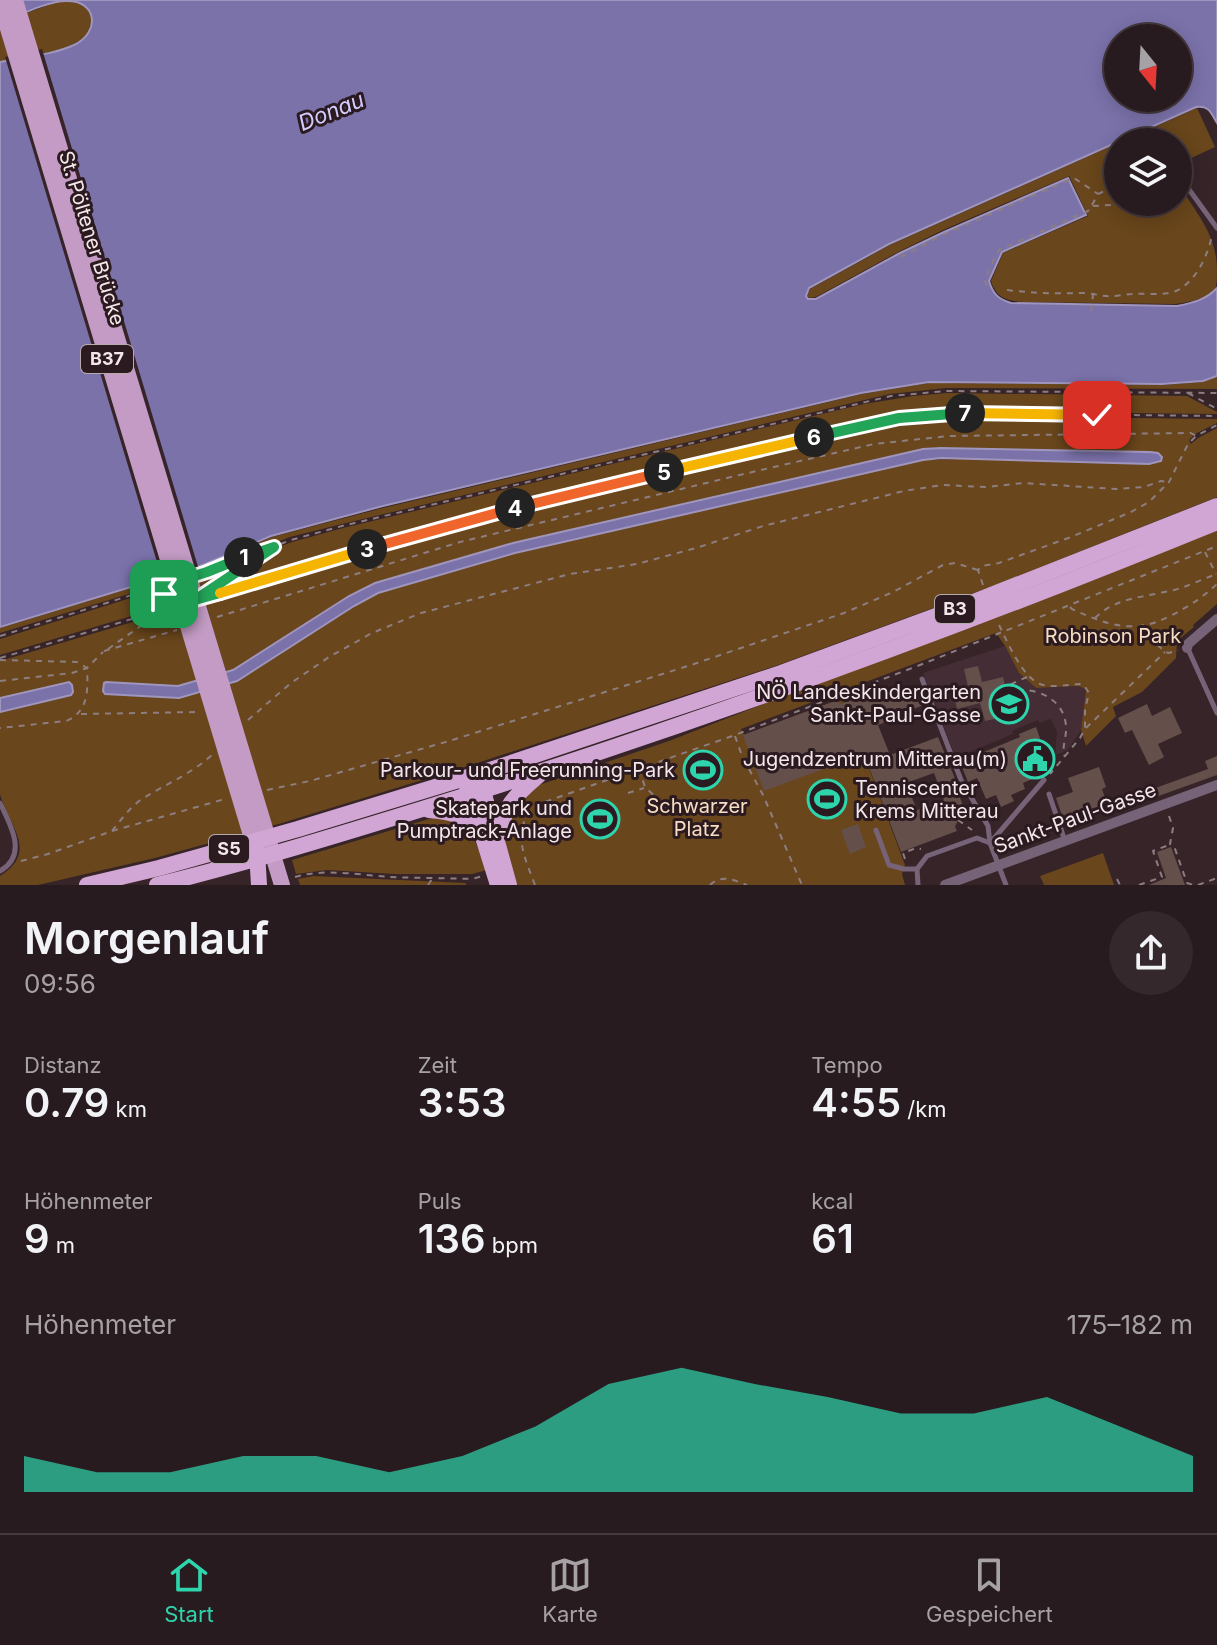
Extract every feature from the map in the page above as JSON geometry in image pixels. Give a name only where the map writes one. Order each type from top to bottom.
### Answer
[{"type":"highway","name":"B3","points":[[301,837],[474,784],[984,598],[1217,506]]},
{"type":"highway","name":"B3","points":[[301,837],[420,810],[474,784],[545,770],[678,726],[914,640],[1217,522]]},
{"type":"highway","points":[[496,839],[508,804],[545,770]]},
{"type":"highway","points":[[474,784],[492,880]]},
{"type":"highway","points":[[474,784],[496,839],[509,885]]},
{"type":"highway","points":[[420,810],[454,813],[481,831]]},
{"type":"highway","name":"S5","points":[[87,885],[301,837]]},
{"type":"highway","name":"S5","points":[[157,885],[301,837]]},
{"type":"highway","points":[[257,852],[259,885]]},
{"type":"main road","name":"St. Pöltener Brücke","points":[[15,0],[222,714]]},
{"type":"main road","name":"St. Pöltener Brücke","points":[[0,2],[222,714]]},
{"type":"main road","name":"B37","points":[[222,714],[267,885]]},
{"type":"main road","name":"B37","points":[[222,714],[284,882]]},
{"type":"street","points":[[1187,648],[1217,619]]},
{"type":"street","name":"Sankt-Paul-Gasse","points":[[945,885],[1217,785]]},
{"type":"lane","points":[[1192,194],[1216,227]]},
{"type":"lane","points":[[1187,648],[1217,713]]},
{"type":"lane","points":[[922,679],[961,780],[988,826],[990,843],[1006,885]]},
{"type":"lane","points":[[990,843],[1044,780]]},
{"type":"lane","points":[[1049,794],[1065,841]]},
{"type":"lane","points":[[0,803],[16,846],[11,863],[0,871]]},
{"type":"lane","points":[[876,830],[889,865],[917,869]]},
{"type":"lane","points":[[918,885],[917,869],[927,856],[977,838],[990,843]]},
{"type":"path","points":[[900,257],[1074,178],[1098,194]]},
{"type":"path","points":[[987,286],[985,281],[989,269],[999,250],[1088,211],[1098,194],[1104,191]]},
{"type":"path","points":[[1092,206],[1104,205]]},
{"type":"path","points":[[1007,290],[1114,296],[1162,294],[1176,290],[1198,270],[1216,227]]},
{"type":"path","points":[[1091,311],[1093,294]]},
{"type":"path","points":[[192,577],[291,540],[342,526],[891,396],[946,391],[1217,393]]},
{"type":"path","points":[[1187,393],[1217,409]]},
{"type":"path","points":[[209,596],[468,520],[899,418],[952,413],[1217,416]]},
{"type":"path","points":[[978,570],[982,566],[999,563],[1071,537],[1149,502],[1169,482],[1188,444],[1217,425]]},
{"type":"path","points":[[208,620],[460,542],[874,444],[990,435],[1191,433],[1196,436]]},
{"type":"path","points":[[244,723],[291,683],[372,633],[421,613],[570,574],[637,564],[763,526],[889,494],[942,485],[987,487],[1023,483],[1116,489],[1169,482]]},
{"type":"path","points":[[535,885],[522,847],[521,832],[525,819],[539,804],[735,735],[1003,633],[1217,546]]},
{"type":"path","points":[[208,591],[274,547]]},
{"type":"path","points":[[1094,619],[1115,604],[1177,589],[1216,574],[1204,551]]},
{"type":"path","points":[[259,791],[310,781],[449,741],[691,665],[844,613],[893,592],[943,565],[955,563],[978,570]]},
{"type":"path","points":[[978,570],[985,589]]},
{"type":"path","points":[[1069,606],[1094,619],[1139,627],[1189,607],[1217,584]]},
{"type":"path","points":[[0,636],[163,586],[165,595],[155,598],[153,592],[163,589],[164,594],[155,597],[154,593],[162,590],[164,594],[156,596],[155,593],[162,591]]},
{"type":"path","points":[[0,659],[180,605]]},
{"type":"path","points":[[0,681],[72,673],[87,668],[104,651],[165,609]]},
{"type":"path","points":[[997,620],[1028,676],[1043,685],[1084,685],[1089,693],[1085,729]]},
{"type":"path","points":[[1139,627],[1165,652],[1187,648]]},
{"type":"path","points":[[104,651],[179,630]]},
{"type":"path","points":[[1044,780],[1085,729],[1165,652]]},
{"type":"path","points":[[0,659],[63,660],[77,662],[87,668]]},
{"type":"path","points":[[79,714],[88,690],[87,668]]},
{"type":"path","points":[[1028,676],[1007,686],[1009,691],[1034,690],[1054,702],[1065,720],[1065,757]]},
{"type":"path","points":[[0,728],[66,721],[79,714],[197,712]]},
{"type":"path","points":[[735,735],[802,885]]},
{"type":"path","points":[[112,831],[140,800],[174,783],[214,753]]},
{"type":"path","points":[[639,768],[645,787],[659,800]]},
{"type":"path","points":[[628,793],[645,787]]},
{"type":"path","points":[[11,863],[233,796]]},
{"type":"path","points":[[1169,815],[1173,828],[1170,844]]},
{"type":"path","points":[[958,820],[977,838]]},
{"type":"path","points":[[1139,885],[1162,877],[1153,851],[1170,844]]},
{"type":"path","points":[[1170,844],[1174,846],[1187,883],[1193,885]]},
{"type":"path","points":[[917,869],[907,864],[903,853],[915,848],[924,850]]},
{"type":"path","points":[[284,882],[303,875],[327,873],[492,880]]},
{"type":"path","points":[[428,885],[433,878]]},
{"type":"path","points":[[710,885],[721,878],[729,878],[747,885]]},
{"type":"path","points":[[1198,885],[1217,878]]},
{"type":"path","points":[[470,885],[472,879]]},
{"type":"path","points":[[1117,879],[1120,885]]},
{"type":"shaded area","name":"NÖ Landeskindergarten Sankt-Paul-Gasse","points":[[1005,646],[1019,673],[1036,688],[1079,686],[1086,690],[1081,730],[1068,750],[1055,755],[1057,732],[1051,719],[1039,723],[1038,720],[956,758],[923,673]]},
{"type":"green space","points":[[68,0],[92,14],[92,29],[84,38],[40,55],[0,62],[0,23]]},
{"type":"green space","points":[[1197,108],[1215,147],[1192,158],[1192,128],[1152,128]]},
{"type":"green space","points":[[1104,149],[1104,216],[1192,216],[1192,205],[1214,246],[1217,283],[1209,294],[1176,304],[1024,302],[999,295],[991,281],[1003,253],[1088,216],[1069,176],[943,230],[816,297],[809,298],[807,295],[810,289],[890,245]]},
{"type":"green space","points":[[1217,377],[1217,389],[946,388],[890,394],[290,537],[206,570],[0,633],[0,628],[203,566],[272,537],[862,394],[929,383],[1163,385],[1203,382]]},
{"type":"green space","points":[[947,393],[1187,396],[1217,414],[952,411],[899,416],[467,517],[0,655],[0,639],[207,574],[292,542],[864,404]]},
{"type":"green space","points":[[926,418],[1217,419],[1217,423],[1189,440],[1191,444],[1217,428],[1217,497],[998,584],[778,665],[468,766],[155,858],[38,885],[0,885],[0,876],[12,867],[20,847],[0,794],[0,712],[71,695],[69,682],[0,698],[0,661],[469,523],[784,446],[888,423]],"holes":[[[923,449],[1158,453],[923,460],[515,553],[378,593],[237,681],[179,698],[105,694],[103,690],[106,682],[178,686],[233,670],[349,596],[375,583],[513,543]]]},
{"type":"green space","points":[[1217,530],[1217,604],[1177,641],[1176,658],[1142,692],[1113,707],[1116,716],[1086,746],[1081,730],[1086,690],[1079,686],[1036,688],[1019,673],[996,633],[741,729],[744,735],[843,698],[905,865],[902,874],[905,885],[516,885],[504,836],[514,807],[536,786],[669,741]]},
{"type":"green space","points":[[447,817],[472,834],[487,870],[472,874],[327,870],[296,874],[292,860],[432,818]]},
{"type":"green space","points":[[1103,853],[1114,885],[1044,885],[1040,876]]},
{"type":"green space","points":[[313,876],[467,885],[300,885],[298,879]]},
{"type":"water","name":"Donau","points":[[0,0],[1217,0],[1217,123],[1207,109],[1192,109],[1192,24],[1104,24],[1104,112],[1185,112],[1149,128],[1104,128],[1104,148],[889,244],[809,288],[806,296],[816,299],[898,254],[1068,178],[1086,215],[1002,252],[989,281],[994,293],[1011,303],[1177,306],[1203,298],[1217,288],[1217,376],[1203,381],[1162,384],[929,382],[861,393],[383,506],[271,536],[203,565],[0,627],[0,62],[74,45],[83,39],[92,25],[89,11],[76,2],[42,6],[0,23]]},
{"type":"water","points":[[923,449],[1150,452],[1162,457],[1161,461],[1149,464],[923,460],[515,553],[378,593],[237,681],[179,698],[105,694],[103,691],[106,682],[178,686],[233,670],[349,596],[375,583],[513,543]]},
{"type":"water","points":[[69,682],[72,685],[71,695],[0,712],[0,698]]},
{"type":"pier","points":[[42,49],[199,570],[163,582],[5,57]]},
{"type":"building","points":[[978,666],[982,682],[1003,677],[1012,715],[985,721],[980,703],[957,709],[954,695],[969,691],[964,669]]},
{"type":"building","points":[[917,685],[924,705],[878,725],[890,755],[938,737],[965,811],[955,827],[957,831],[901,852],[864,754],[764,791],[743,735],[838,700],[840,704],[867,694],[870,702]],"holes":[[[934,773],[944,800],[917,810],[906,783]]]},
{"type":"building","points":[[1147,704],[1152,716],[1170,707],[1182,733],[1158,744],[1164,757],[1149,765],[1132,730],[1125,733],[1118,718]]},
{"type":"building","points":[[1036,727],[1047,764],[1034,770],[1037,777],[1023,783],[1025,789],[1011,795],[1014,801],[1001,807],[996,795],[986,799],[977,778],[968,782],[960,762]]},
{"type":"building","points":[[1217,756],[1217,775],[1139,803],[1136,795],[1208,769],[1205,761]]},
{"type":"building","points":[[1099,767],[1109,810],[1066,827],[1056,798],[1073,792],[1068,778]]},
{"type":"building","points":[[858,824],[866,847],[850,854],[841,830]]},
{"type":"building","points":[[1171,847],[1185,885],[1149,885],[1166,878],[1157,852]]},
{"type":"place","name":"NÖ Landeskindergarten Sankt-Paul-Gasse","points":[[1009,704]]},
{"type":"place","name":"Jugendzentrum Mitterau(m)","points":[[1035,759]]},
{"type":"place","name":"Parkour- und Freerunning-Park","points":[[703,770]]},
{"type":"place","name":"Tenniscenter Krems Mitterau","points":[[827,799]]},
{"type":"place","name":"Skatepark und Pumptrack-Anlage","points":[[600,819]]},
{"type":"route","points":[[164,594],[162,590],[154,593],[155,597],[164,594],[163,589],[153,592],[155,598],[165,595],[163,586],[274,547],[195,600],[468,520],[899,418],[952,413],[1097,415]]},
{"type":"park label","name":"Robinson Park","points":[[1113,636]]},
{"type":"park label","name":"Schwarzer Platz","points":[[697,818]]}]
